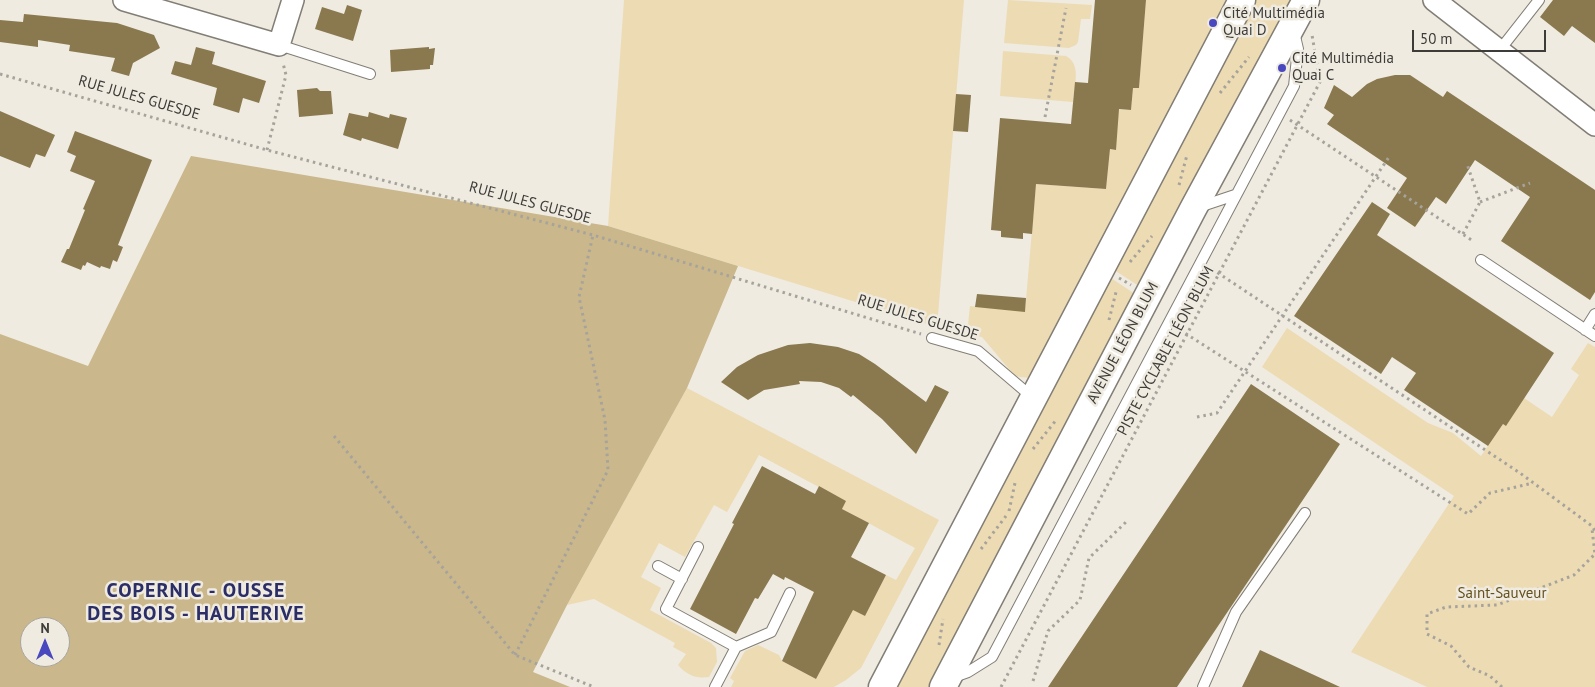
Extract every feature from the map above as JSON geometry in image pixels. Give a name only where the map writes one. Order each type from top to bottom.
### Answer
[{"type":"street","points":[[124,0],[279,46],[293,0]]},
{"type":"street","points":[[882,687],[1242,0]]},
{"type":"street","name":"AVENUE LÉON BLUM","points":[[944,683],[1193,209],[1302,28],[1306,0]]},
{"type":"street","points":[[1434,0],[1595,125]]},
{"type":"lane","points":[[1499,51],[1539,0]]},
{"type":"lane","points":[[944,683],[968,672],[992,657],[1294,86],[1302,28]]},
{"type":"lane","points":[[279,46],[370,74]]},
{"type":"lane","points":[[1193,209],[1235,195]]},
{"type":"lane","points":[[1481,260],[1595,336]]},
{"type":"lane","points":[[1585,330],[1595,314]]},
{"type":"lane","name":"RUE JULES GUESDE","points":[[932,338],[978,351],[1033,399]]},
{"type":"lane","points":[[1203,687],[1236,612],[1305,513]]},
{"type":"lane","points":[[698,548],[666,609],[736,647]]},
{"type":"lane","points":[[658,566],[682,579]]},
{"type":"lane","points":[[715,687],[736,647],[771,632],[790,593]]},
{"type":"path","points":[[1045,117],[1066,8]]},
{"type":"path","name":"PISTE CYCLABLE LÉON BLUM","points":[[1001,687],[1320,82],[1302,28]]},
{"type":"path","points":[[267,150],[286,76],[279,46]]},
{"type":"path","points":[[1219,94],[1251,54]]},
{"type":"path","name":"RUE JULES GUESDE","points":[[0,74],[267,150],[593,235],[932,338]]},
{"type":"path","points":[[1279,113],[1473,240]]},
{"type":"path","points":[[1179,187],[1188,149]]},
{"type":"path","points":[[1197,417],[1217,413],[1389,157]]},
{"type":"path","points":[[1467,164],[1480,202]]},
{"type":"path","points":[[1464,234],[1480,202],[1530,183]]},
{"type":"path","points":[[1126,268],[1155,233]]},
{"type":"path","points":[[515,655],[608,470],[605,420],[579,297],[593,235]]},
{"type":"path","points":[[1107,329],[1113,300],[1123,274]]},
{"type":"path","points":[[1219,274],[1534,483],[1592,526],[1595,531]]},
{"type":"path","points":[[1188,334],[1468,514],[1490,493],[1534,483]]},
{"type":"path","points":[[1032,451],[1061,414]]},
{"type":"path","points":[[334,436],[515,655],[594,687]]},
{"type":"path","points":[[980,550],[1009,512],[1016,479]]},
{"type":"path","points":[[1033,681],[1048,631],[1080,600],[1089,558],[1126,522]]},
{"type":"path","points":[[1502,687],[1490,676],[1469,667],[1451,646],[1427,634],[1428,614],[1446,607],[1497,605],[1574,575],[1595,554],[1592,526]]},
{"type":"path","points":[[939,646],[945,611]]},
{"type":"green space","points":[[624,0],[964,0],[937,327],[608,226]]},
{"type":"green space","points":[[1008,0],[1092,5],[1090,19],[1081,19],[1078,42],[1069,48],[1004,43]]},
{"type":"green space","points":[[1146,0],[1229,0],[1035,378],[1024,378],[1014,375],[982,337],[967,334],[970,306],[1025,311],[1036,184],[1106,189],[1110,149],[1115,150],[1113,109],[1131,110],[1133,88],[1139,88]]},
{"type":"green space","points":[[1252,0],[1294,0],[1142,288],[1111,268]]},
{"type":"green space","points":[[1003,51],[1066,56],[1074,64],[1076,70],[1073,102],[1000,96]]},
{"type":"green space","points":[[1105,274],[1138,296],[934,687],[890,687]]},
{"type":"green space","name":"Saint-Sauveur","points":[[1287,328],[1428,423],[1453,433],[1481,456],[1503,424],[1506,425],[1524,398],[1552,417],[1579,375],[1571,369],[1588,343],[1595,347],[1595,687],[1427,687],[1351,652],[1454,496],[1262,367]]},
{"type":"green space","points":[[687,388],[939,520],[861,668],[834,687],[731,687],[734,681],[730,678],[745,651],[758,645],[779,655],[782,661],[816,679],[843,628],[850,608],[865,616],[886,575],[896,580],[915,548],[842,509],[845,501],[759,455],[727,512],[714,505],[685,557],[659,543],[641,577],[661,588],[650,610],[711,643],[716,648],[717,662],[709,677],[695,677],[688,674],[678,665],[686,654],[673,647],[675,643],[594,599],[567,605]]},
{"type":"shaded area","points":[[191,156],[608,226],[738,266],[687,388],[567,605],[533,672],[570,687],[0,687],[0,334],[88,366]]},
{"type":"building","points":[[1095,0],[1146,0],[1139,88],[1133,88],[1131,110],[1119,109],[1116,150],[1110,149],[1106,189],[1036,184],[1032,234],[1023,233],[1023,239],[1001,237],[1001,231],[991,230],[1000,118],[1071,124],[1075,82],[1088,83]]},
{"type":"building","points":[[1553,0],[1595,0],[1595,43],[1572,26],[1564,36],[1540,17]]},
{"type":"building","points":[[347,5],[362,10],[353,41],[315,29],[322,7],[344,14]]},
{"type":"building","points":[[24,14],[117,23],[154,35],[160,48],[133,63],[129,76],[111,71],[115,58],[69,51],[70,45],[38,40],[38,47],[0,42],[0,20],[23,22]]},
{"type":"building","points":[[196,47],[215,52],[212,64],[266,81],[259,103],[243,98],[239,113],[213,105],[217,88],[171,74],[175,61],[191,65]]},
{"type":"building","points":[[429,47],[429,49],[435,48],[433,65],[430,65],[430,69],[391,72],[390,50]]},
{"type":"building","points":[[1395,75],[1410,75],[1443,97],[1447,91],[1595,190],[1595,292],[1590,300],[1501,241],[1530,197],[1475,160],[1446,204],[1436,197],[1415,227],[1387,208],[1407,178],[1327,124],[1334,115],[1324,108],[1334,85],[1352,97],[1367,84],[1377,79]]},
{"type":"building","points":[[317,88],[320,91],[331,91],[333,114],[299,117],[297,90]]},
{"type":"building","points":[[956,94],[971,95],[968,132],[953,131]]},
{"type":"building","points":[[0,111],[55,135],[45,157],[36,154],[30,168],[0,156]]},
{"type":"building","points":[[369,112],[389,118],[390,114],[407,118],[398,149],[362,138],[361,141],[343,135],[349,113],[368,117]]},
{"type":"building","points":[[75,131],[152,160],[118,245],[123,247],[117,262],[113,260],[110,269],[101,266],[100,268],[87,262],[81,270],[61,262],[67,249],[69,249],[95,181],[70,171],[76,156],[67,152]]},
{"type":"building","points":[[1372,202],[1390,214],[1377,235],[1554,353],[1506,426],[1503,424],[1488,446],[1404,390],[1416,373],[1392,357],[1381,374],[1294,316]]},
{"type":"building","points":[[977,294],[1026,298],[1025,312],[975,307]]},
{"type":"building","points":[[810,343],[838,347],[859,354],[926,402],[935,385],[949,392],[916,454],[882,419],[853,395],[851,397],[839,388],[821,382],[799,381],[800,384],[764,390],[748,400],[721,382],[737,367],[758,355],[788,345]]},
{"type":"building","points":[[1251,384],[1340,444],[1319,476],[1177,687],[1048,687]]},
{"type":"building","points":[[762,466],[815,494],[819,486],[846,501],[842,509],[869,523],[851,557],[886,575],[865,616],[853,610],[816,679],[782,661],[814,592],[785,577],[784,580],[773,574],[758,599],[755,598],[736,634],[690,609]]},
{"type":"building","points":[[1260,650],[1273,656],[1340,687],[1242,687]]},
{"type":"place","name":"Cité Multimédia Quai D","points":[[1213,23]]},
{"type":"place","name":"Cité Multimédia Quai C","points":[[1282,68]]},
{"type":"district","name":"COPERNIC - OUSSE DES BOIS - HAUTERIVE","points":[[196,602]]}]
